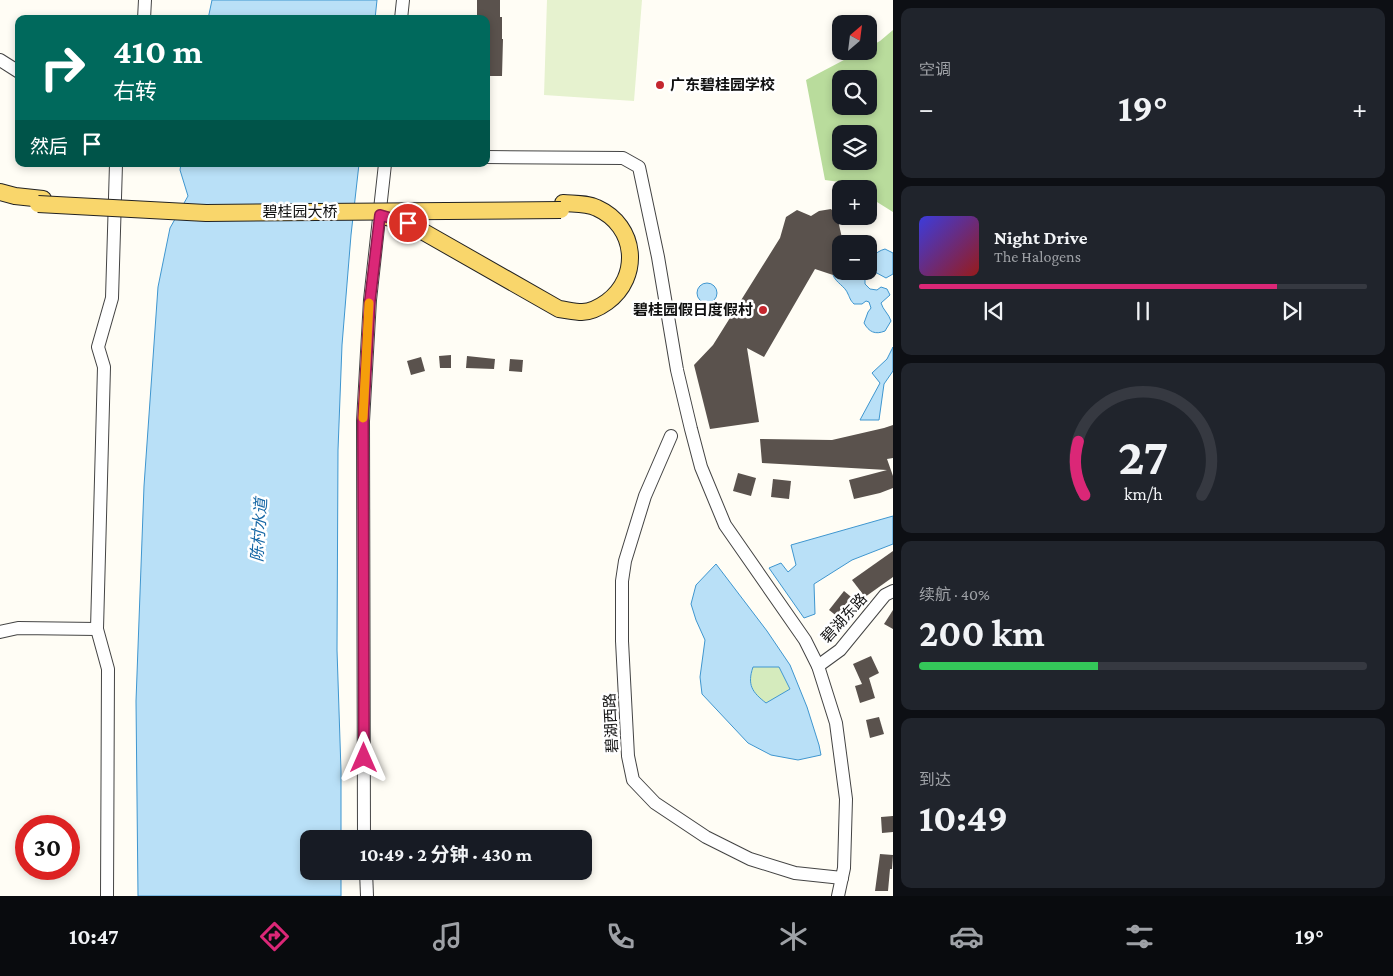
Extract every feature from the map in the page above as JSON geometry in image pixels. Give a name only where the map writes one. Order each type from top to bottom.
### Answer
[{"type":"main road","points":[[0,192],[41,201]]},
{"type":"main road","points":[[0,198],[11,201],[41,201]]},
{"type":"main road","name":"碧桂园大桥","points":[[41,201],[206,213],[562,206],[592,212],[604,219],[615,230],[622,243],[625,256],[623,270],[617,284],[597,300],[580,305],[560,303],[537,292],[405,216],[381,212]]},
{"type":"street","points":[[144,15],[145,0]]},
{"type":"street","points":[[402,15],[404,0]]},
{"type":"street","points":[[0,60],[15,69]]},
{"type":"street","points":[[490,158],[623,158],[640,167],[658,257],[677,370],[701,468],[725,525],[806,640],[818,666],[836,722],[846,799],[844,868],[838,896]]},
{"type":"street","points":[[107,896],[108,669],[97,629],[104,367],[98,347],[112,298],[116,167]]},
{"type":"street","points":[[364,830],[363,421],[370,300],[385,167]]},
{"type":"street","name":"碧湖西路","points":[[671,436],[645,496],[625,561],[622,581],[622,641],[628,756],[633,780],[655,803],[674,816],[706,837],[750,859],[795,873],[842,878]]},
{"type":"street","name":"碧湖东路","points":[[818,666],[840,650],[885,595],[893,591]]},
{"type":"street","points":[[0,632],[18,628],[97,629]]},
{"type":"street","points":[[366,880],[367,896]]},
{"type":"green space","points":[[547,0],[642,0],[634,101],[544,95]]},
{"type":"green space","points":[[893,30],[893,212],[877,202],[877,180],[825,180],[806,80],[844,60],[878,60],[878,42]]},
{"type":"green space","points":[[753,667],[779,667],[790,689],[766,704],[757,696],[752,688]]},
{"type":"water","points":[[212,0],[377,0],[375,15],[209,15]]},
{"type":"water","name":"陈村水道","points":[[180,167],[359,167],[342,345],[338,450],[337,650],[341,830],[300,830],[300,880],[341,880],[341,896],[138,896],[136,701],[144,486],[158,287],[170,228],[188,196]]},
{"type":"water","points":[[885,249],[893,253],[893,274],[886,278],[877,273],[878,252]]},
{"type":"water","points":[[836,280],[865,280],[865,284],[870,289],[877,290],[881,287],[887,289],[890,295],[881,303],[891,321],[885,331],[875,333],[868,329],[864,323],[871,308],[869,302],[854,304],[847,291]]},
{"type":"water","points":[[707,283],[714,286],[717,293],[714,300],[707,303],[700,300],[697,293],[700,286]]},
{"type":"water","points":[[893,347],[893,371],[884,384],[879,420],[860,420],[880,383],[872,373],[887,359]]},
{"type":"water","points":[[893,516],[893,544],[852,560],[814,584],[815,614],[804,618],[769,568],[781,563],[788,572],[796,565],[791,545]]},
{"type":"water","points":[[716,564],[767,631],[790,665],[807,707],[821,755],[798,760],[771,755],[748,743],[702,694],[700,677],[705,640],[691,604],[696,585]],"holes":[[[753,667],[779,667],[790,689],[766,703],[752,688],[751,673]]]},
{"type":"building","points":[[477,0],[500,0],[503,39],[502,76],[490,76],[490,15],[477,15]]},
{"type":"building","name":"碧桂园假日度假村","points":[[831,209],[832,225],[839,225],[841,235],[832,235],[832,275],[815,269],[764,357],[747,348],[759,422],[710,429],[694,365],[713,345],[780,238],[786,217],[797,210],[811,216],[819,211]]},
{"type":"building","points":[[451,355],[451,368],[440,368],[439,356]]},
{"type":"building","points":[[467,356],[495,359],[494,369],[466,368]]},
{"type":"building","points":[[421,357],[425,371],[411,375],[407,361]]},
{"type":"building","points":[[510,359],[523,360],[522,372],[509,371]]},
{"type":"building","points":[[893,425],[893,458],[887,459],[893,476],[893,488],[880,493],[854,499],[849,480],[887,470],[762,463],[760,439],[832,440]]},
{"type":"building","points":[[738,473],[756,478],[751,496],[733,491]]},
{"type":"building","points":[[773,479],[791,481],[789,499],[771,497]]},
{"type":"building","points":[[893,551],[893,577],[865,597],[852,580]]},
{"type":"building","points":[[844,591],[862,606],[847,624],[829,610]]},
{"type":"building","points":[[893,610],[893,629],[884,624]]},
{"type":"building","points":[[871,656],[879,673],[869,678],[875,698],[860,703],[855,686],[862,684],[853,664]]},
{"type":"building","points":[[879,717],[884,734],[870,738],[866,720]]},
{"type":"building","points":[[893,816],[893,832],[882,833],[881,817]]},
{"type":"building","points":[[880,854],[893,855],[888,891],[875,891]]},
{"type":"slow traffic","points":[[363,418],[369,303]]},
{"type":"place","name":"广东碧桂园学校","points":[[660,85]]},
{"type":"place","name":"碧桂园假日度假村","points":[[763,310]]},
{"type":"route","points":[[364,758],[363,421],[370,300],[380,215],[408,223]]}]
